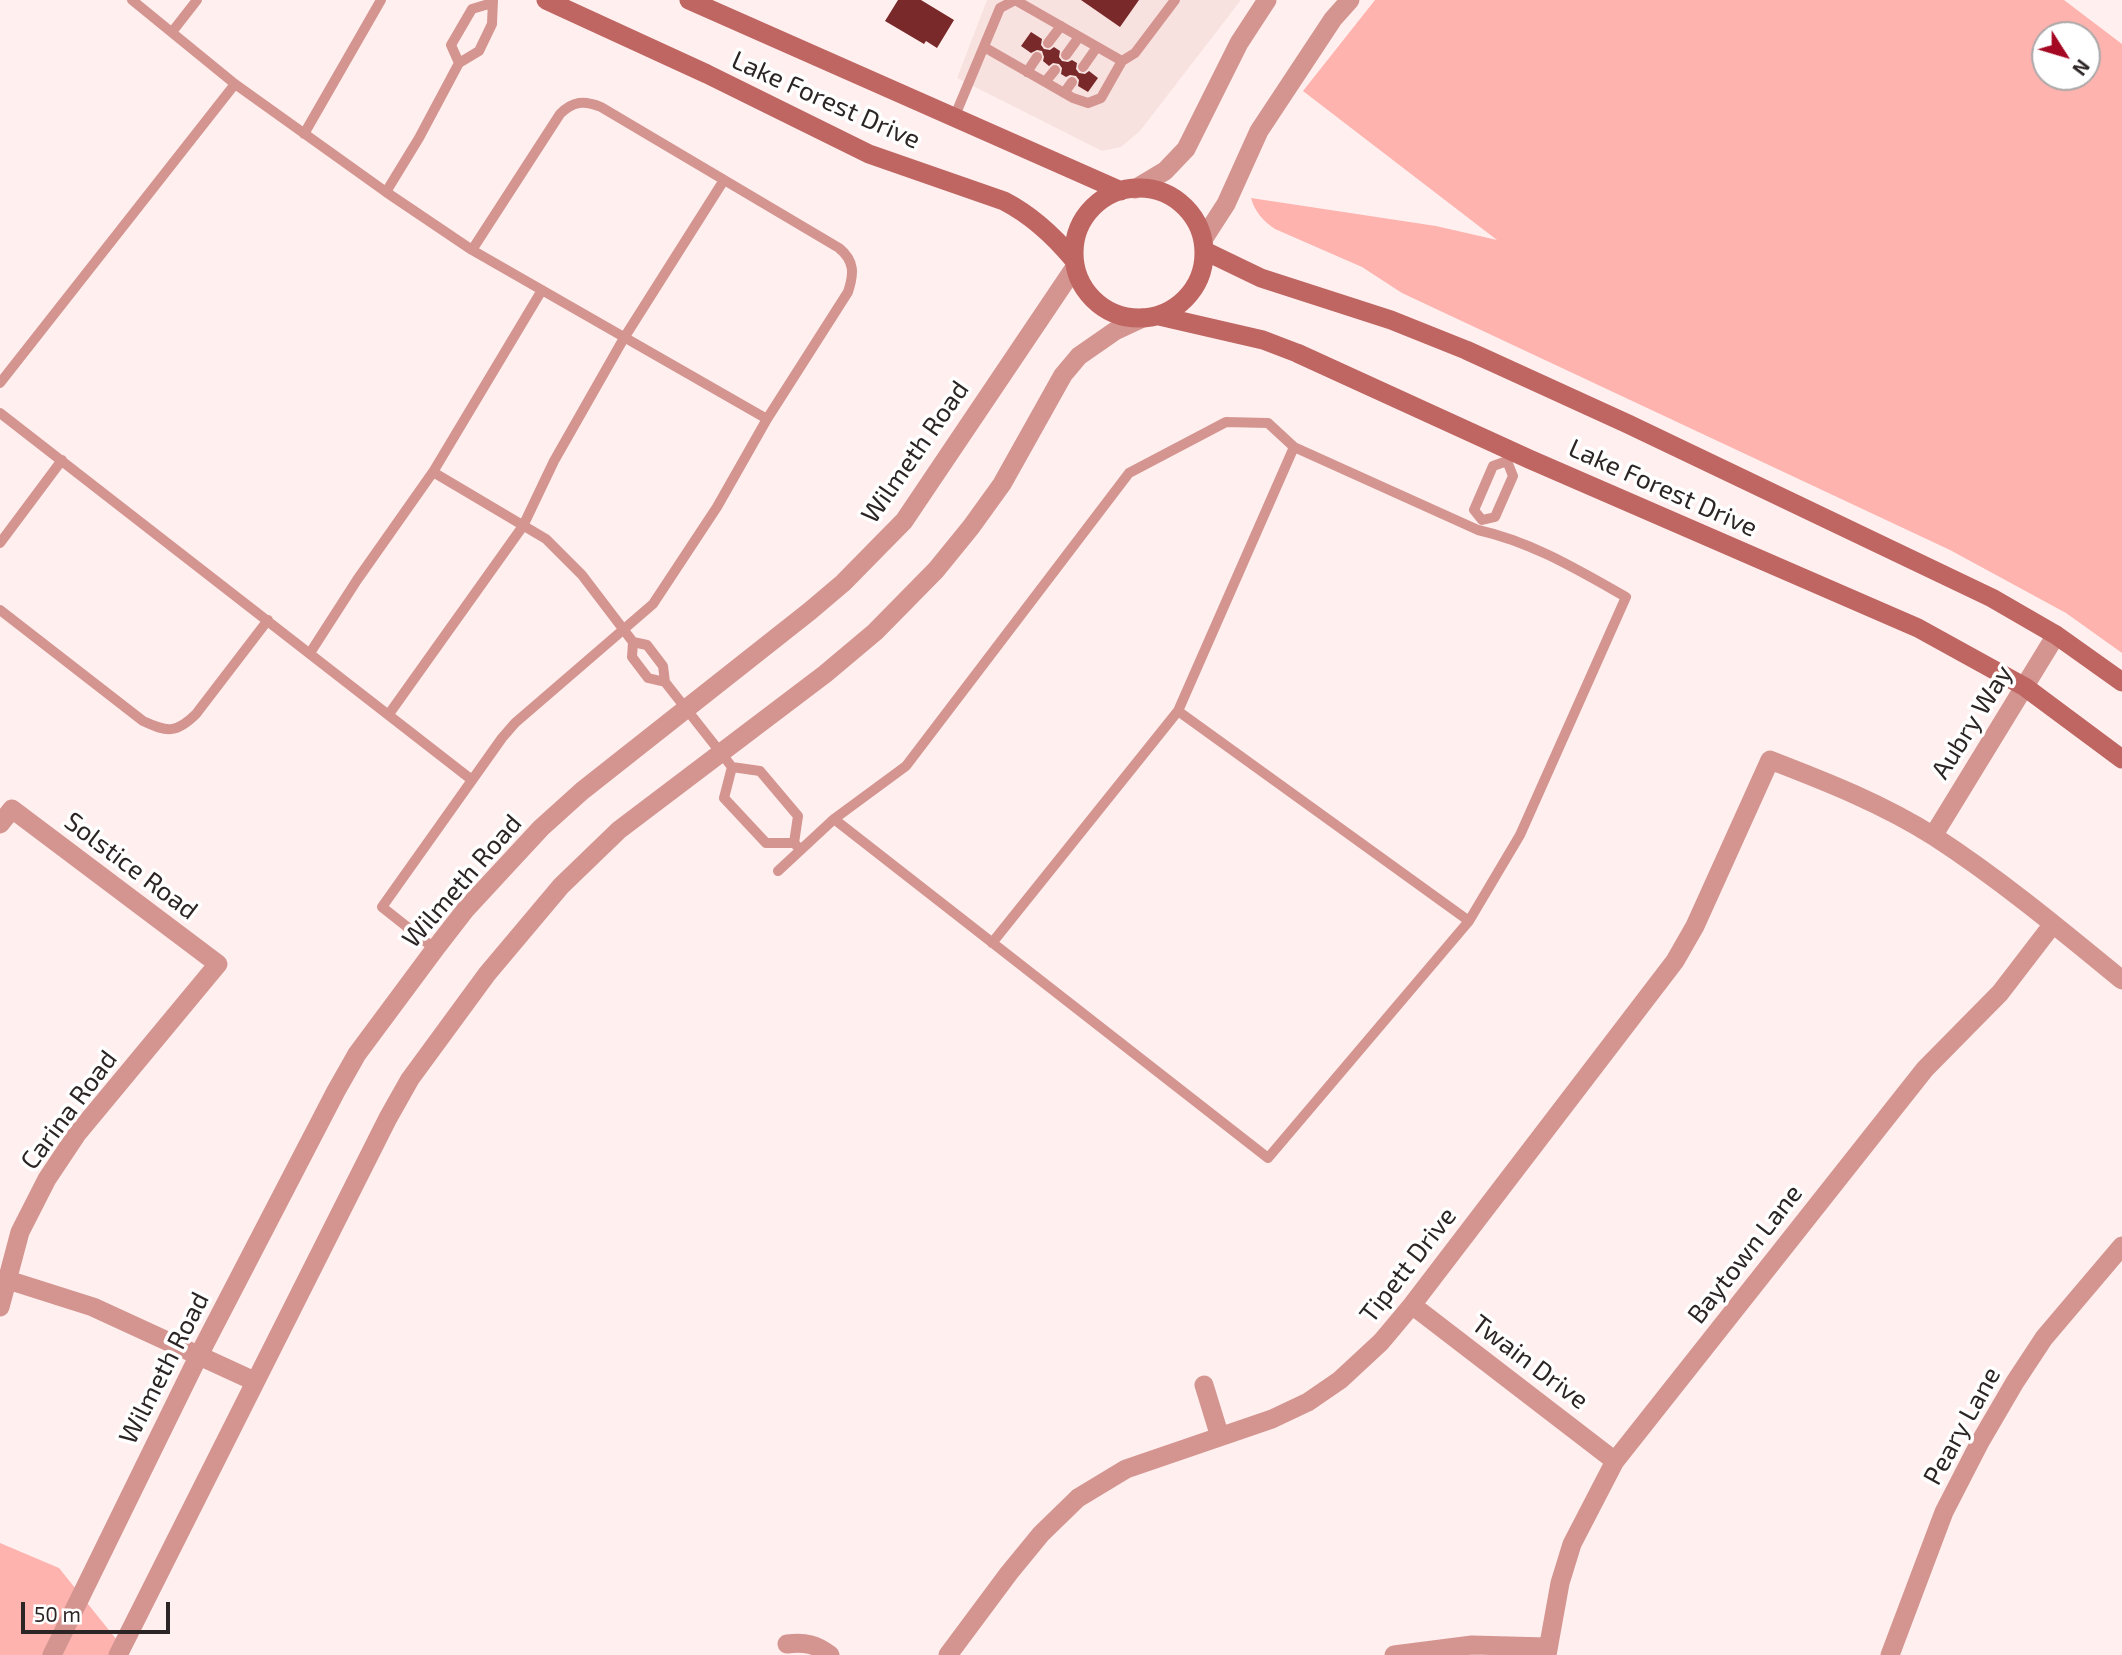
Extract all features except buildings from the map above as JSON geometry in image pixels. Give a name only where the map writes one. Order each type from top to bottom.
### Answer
[{"type":"main road","name":"Lake Forest Drive","points":[[547,0],[869,154],[1022,210],[1055,238],[1074,263]]},
{"type":"main road","name":"Lake Forest Drive","points":[[689,0],[954,118],[1128,190]]},
{"type":"main road","points":[[1149,189],[1176,200],[1196,221],[1205,245],[1199,277],[1192,290],[1182,301],[1151,317],[1122,315],[1102,306],[1083,285],[1074,263],[1079,229],[1086,216],[1108,197],[1128,190],[1149,189]]},
{"type":"main road","name":"Lake Forest Drive","points":[[1205,245],[1261,278],[1391,320],[1504,367],[1955,580],[2056,635],[2122,682]]},
{"type":"main road","name":"Lake Forest Drive","points":[[1151,317],[1263,340],[1297,353],[1509,455],[1909,624],[1967,653],[2025,687],[2122,759]]},
{"type":"street","points":[[1128,190],[1165,172],[1186,149],[1239,43],[1267,0]]},
{"type":"street","points":[[1205,245],[1259,131],[1333,19],[1350,0]]},
{"type":"street","name":"Wilmeth Road","points":[[52,1655],[199,1355],[352,1063],[467,909],[541,828],[582,791],[819,604],[904,521],[1074,263]]},
{"type":"street","points":[[118,1655],[254,1381],[405,1089],[487,974],[561,886],[619,830],[726,760],[875,632],[936,569],[971,527],[1002,484],[1063,375],[1079,356],[1115,331],[1151,317]]},
{"type":"street","name":"Aubry Way","points":[[1933,836],[2056,635]]},
{"type":"street","name":"Tipett Drive","points":[[948,1655],[1041,1534],[1078,1498],[1126,1469],[1272,1419],[1308,1402],[1340,1380],[1381,1342],[1675,961],[1695,926],[1770,760],[1854,793],[1933,836]]},
{"type":"street","name":"Solstice Road","points":[[6,817],[218,964]]},
{"type":"street","points":[[1933,836],[2005,886],[2122,980]]},
{"type":"street","name":"Baytown Lane","points":[[1547,1651],[1560,1583],[1572,1544],[1615,1461],[1925,1069],[2000,993],[2053,924]]},
{"type":"street","name":"Carina Road","points":[[0,1307],[20,1232],[47,1179],[77,1133],[218,964]]},
{"type":"street","name":"Peary Lane","points":[[1890,1655],[1944,1512],[1980,1442],[2044,1338],[2122,1246]]},
{"type":"street","points":[[8,1280],[93,1307],[254,1381]]},
{"type":"street","name":"Twain Drive","points":[[1412,1305],[1615,1461]]},
{"type":"street","points":[[1204,1385],[1220,1437]]},
{"type":"street","points":[[787,1644],[805,1642],[830,1655]]},
{"type":"street","points":[[1394,1655],[1472,1645],[1547,1651]]},
{"type":"lane","points":[[132,0],[235,84],[472,250],[767,419]]},
{"type":"lane","points":[[172,32],[197,0]]},
{"type":"lane","points":[[304,134],[381,0]]},
{"type":"lane","points":[[954,118],[1000,8],[1015,0],[1122,61]]},
{"type":"lane","points":[[984,47],[1064,93],[1088,103],[1101,98],[1122,61],[1135,53],[1175,0]]},
{"type":"lane","points":[[386,192],[419,138],[459,63],[479,51],[492,24],[492,1],[472,9],[451,45],[459,63]]},
{"type":"lane","points":[[1048,43],[1061,26]]},
{"type":"lane","points":[[1066,55],[1079,37]]},
{"type":"lane","points":[[1083,67],[1097,47]]},
{"type":"lane","points":[[1027,72],[1037,57]]},
{"type":"lane","points":[[1045,82],[1055,70]]},
{"type":"lane","points":[[1064,93],[1072,82]]},
{"type":"lane","points":[[0,383],[235,84]]},
{"type":"lane","points":[[435,950],[382,907],[515,723],[653,604],[717,506],[767,419],[848,292],[853,278],[853,265],[847,254],[839,248],[601,107],[578,102],[559,114],[472,250]]},
{"type":"lane","points":[[389,714],[523,526],[554,461],[624,338],[724,180]]},
{"type":"lane","points":[[310,653],[357,580],[433,472],[542,290]]},
{"type":"lane","points":[[0,413],[472,780]]},
{"type":"lane","points":[[778,871],[798,847],[834,819],[906,766],[1129,473],[1226,422],[1268,423],[1294,447],[1546,553],[1626,597],[1520,835],[1469,920],[1268,1158],[834,819]]},
{"type":"lane","points":[[992,943],[1178,711],[1294,447]]},
{"type":"lane","points":[[1509,455],[1513,476],[1495,517],[1480,525],[1474,510],[1493,466],[1509,455]]},
{"type":"lane","points":[[0,543],[62,460]]},
{"type":"lane","points":[[433,472],[546,539],[576,568],[633,642],[648,645],[663,666],[665,682],[726,760],[760,771],[798,816],[798,847]]},
{"type":"lane","points":[[0,610],[143,721],[158,728],[172,730],[186,724],[196,714],[268,620]]},
{"type":"lane","points":[[633,642],[632,657],[648,678],[665,682]]},
{"type":"lane","points":[[1178,711],[1469,920]]},
{"type":"lane","points":[[726,760],[724,798],[766,844],[798,847]]},
{"type":"shaded area","points":[[987,0],[1241,0],[1140,131],[1121,147],[1102,151],[957,78]]},
{"type":"shaded area","points":[[1375,0],[2064,0],[2092,21],[2031,21],[2031,91],[2101,91],[2101,28],[2122,44],[2122,653],[2066,613],[1950,550],[1402,293],[1362,267],[1275,229],[1260,216],[1251,198],[1436,226],[1497,240],[1303,91]]},
{"type":"shaded area","points":[[0,1543],[59,1568],[129,1655],[0,1655]]}]
